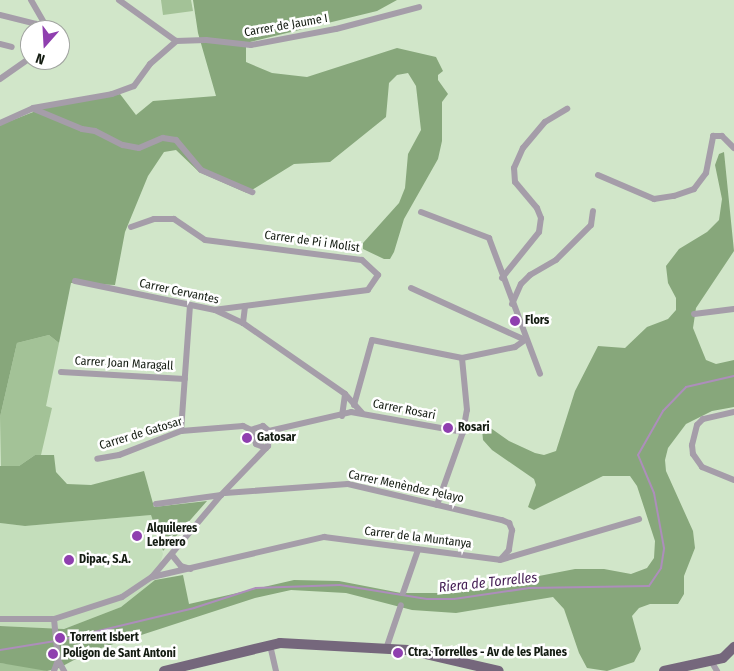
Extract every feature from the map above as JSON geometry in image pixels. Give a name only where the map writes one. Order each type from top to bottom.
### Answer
[{"type":"main road","points":[[164,671],[196,667],[270,645],[408,650],[480,669],[499,671]]},
{"type":"main road","points":[[664,671],[711,661],[725,656],[734,647]]},
{"type":"street","points":[[31,0],[42,20]]},
{"type":"street","points":[[0,123],[33,108],[112,94],[134,86],[150,64],[176,41],[119,0]]},
{"type":"street","name":"Carrer de Jaume I","points":[[176,41],[206,40],[251,45],[336,29],[419,7]]},
{"type":"street","points":[[0,15],[20,20]]},
{"type":"street","points":[[0,44],[12,47]]},
{"type":"street","points":[[0,79],[20,65]]},
{"type":"street","points":[[33,108],[74,126],[95,131],[123,145],[139,148],[163,138],[176,140],[200,170],[252,192]]},
{"type":"street","points":[[502,278],[539,232],[541,218],[538,208],[515,182],[514,168],[522,148],[545,122],[566,109]]},
{"type":"street","points":[[598,175],[654,198],[674,196],[694,189],[706,173],[712,136],[722,136],[734,148]]},
{"type":"street","points":[[421,212],[489,238],[525,340],[540,374]]},
{"type":"street","points":[[512,304],[521,284],[530,275],[556,260],[592,225],[593,212]]},
{"type":"street","name":"Carrer de Pi i Molist","points":[[131,227],[154,219],[174,219],[205,240],[362,260],[378,275],[368,290],[215,310]]},
{"type":"street","name":"Carrer Cervantes","points":[[74,281],[215,310],[243,323],[345,394],[362,413]]},
{"type":"street","points":[[411,288],[525,340]]},
{"type":"street","points":[[181,431],[190,306]]},
{"type":"street","points":[[243,323],[245,306]]},
{"type":"street","points":[[694,314],[734,309]]},
{"type":"street","points":[[354,405],[372,340],[462,358],[515,347],[525,340]]},
{"type":"street","points":[[437,505],[463,432],[467,410],[462,358]]},
{"type":"street","name":"Carrer Joan Maragall","points":[[62,372],[185,379]]},
{"type":"street","points":[[342,416],[345,394]]},
{"type":"street","points":[[734,412],[703,419],[694,434],[693,454],[696,461],[715,473],[734,480]]},
{"type":"street","name":"Carrer Rosari","points":[[342,416],[362,413],[463,432]]},
{"type":"street","name":"Carrer de Gatosar","points":[[97,459],[119,455],[181,431],[243,426],[251,430],[263,426],[269,431],[342,416]]},
{"type":"street","points":[[251,430],[256,444],[266,448]]},
{"type":"street","points":[[0,619],[54,619],[122,596],[152,577],[223,494],[266,448],[269,431]]},
{"type":"street","name":"Carrer Menèndez Pelayo","points":[[156,504],[223,494],[348,484],[509,523],[512,530],[509,550],[500,560]]},
{"type":"street","name":"Carrer de la Muntanya","points":[[152,577],[324,537],[500,560],[639,519]]},
{"type":"street","points":[[403,593],[418,550]]},
{"type":"street","points":[[172,555],[181,566],[192,569]]},
{"type":"street","points":[[386,649],[400,605]]},
{"type":"street","points":[[54,619],[58,660],[64,671]]},
{"type":"street","points":[[270,645],[276,671]]},
{"type":"street","points":[[54,671],[58,660]]},
{"type":"street","points":[[711,661],[717,671]]},
{"type":"shaded area","points":[[161,0],[191,0],[193,11],[163,15]]},
{"type":"shaded area","points":[[193,0],[397,0],[377,11],[246,43],[246,62],[272,73],[307,77],[397,48],[436,57],[443,71],[438,75],[438,80],[448,94],[442,102],[442,141],[438,159],[404,219],[394,252],[390,259],[384,259],[363,249],[363,243],[399,203],[405,188],[408,154],[421,130],[416,86],[408,73],[397,75],[389,83],[386,117],[330,162],[294,164],[247,193],[199,172],[176,150],[164,152],[148,176],[125,232],[115,285],[71,283],[59,343],[49,335],[17,343],[0,417],[0,125],[46,107],[120,94],[136,115],[153,101],[216,96],[198,33]]},
{"type":"shaded area","points":[[724,152],[734,251],[696,308],[693,328],[706,360],[716,364],[734,360],[734,407],[712,411],[686,424],[668,448],[665,460],[666,471],[693,531],[695,548],[684,576],[684,594],[678,604],[650,604],[639,608],[632,616],[641,649],[634,662],[607,671],[587,668],[579,653],[564,609],[553,597],[456,613],[412,610],[346,593],[291,590],[255,598],[89,652],[59,668],[47,671],[0,663],[0,626],[64,629],[121,607],[155,580],[183,575],[189,604],[294,580],[339,581],[401,593],[451,593],[575,569],[604,569],[631,574],[647,568],[654,558],[655,541],[637,486],[630,476],[603,476],[534,510],[528,507],[536,485],[534,479],[492,450],[483,440],[482,429],[486,426],[509,441],[535,453],[544,455],[556,451],[575,391],[598,346],[625,348],[647,327],[668,319],[676,310],[676,298],[668,283],[666,266],[679,249],[707,232],[719,220],[722,199],[715,165],[719,154]]},
{"type":"shaded area","points":[[49,335],[59,343],[46,406],[52,408],[41,455],[35,455],[19,466],[1,467],[0,417],[17,343]]},
{"type":"shaded area","points":[[35,455],[54,455],[56,472],[67,484],[91,485],[144,471],[154,507],[207,501],[163,551],[151,515],[25,526],[0,523],[0,466],[19,466]]},
{"type":"shaded area","points":[[151,515],[163,554],[155,580],[121,607],[64,629],[0,626],[0,523],[25,526]]},
{"type":"shaded area","points":[[0,663],[37,667],[47,671],[0,671]]},
{"type":"waterway","name":"Riera de Torrelles","points":[[65,639],[194,608],[256,588],[340,585],[427,599],[454,599],[529,588],[649,586],[661,568],[664,548],[654,493],[638,455],[663,411],[686,387],[734,376]]},
{"type":"waterway","name":"Riera de Torrelles","points":[[0,650],[55,641]]},
{"type":"place","name":"Flors","points":[[515,321]]},
{"type":"place","name":"Rosari","points":[[448,428]]},
{"type":"place","name":"Gatosar","points":[[247,438]]},
{"type":"place","name":"Alquileres Lebrero","points":[[137,536]]},
{"type":"place","name":"Dipac, S.A.","points":[[69,560]]},
{"type":"place","name":"Torrent Isbert","points":[[60,638]]},
{"type":"place","name":"Ctra. Torrelles - Av de les Planes","points":[[398,653]]},
{"type":"place","name":"Polígon de Sant Antoni","points":[[53,654]]}]
